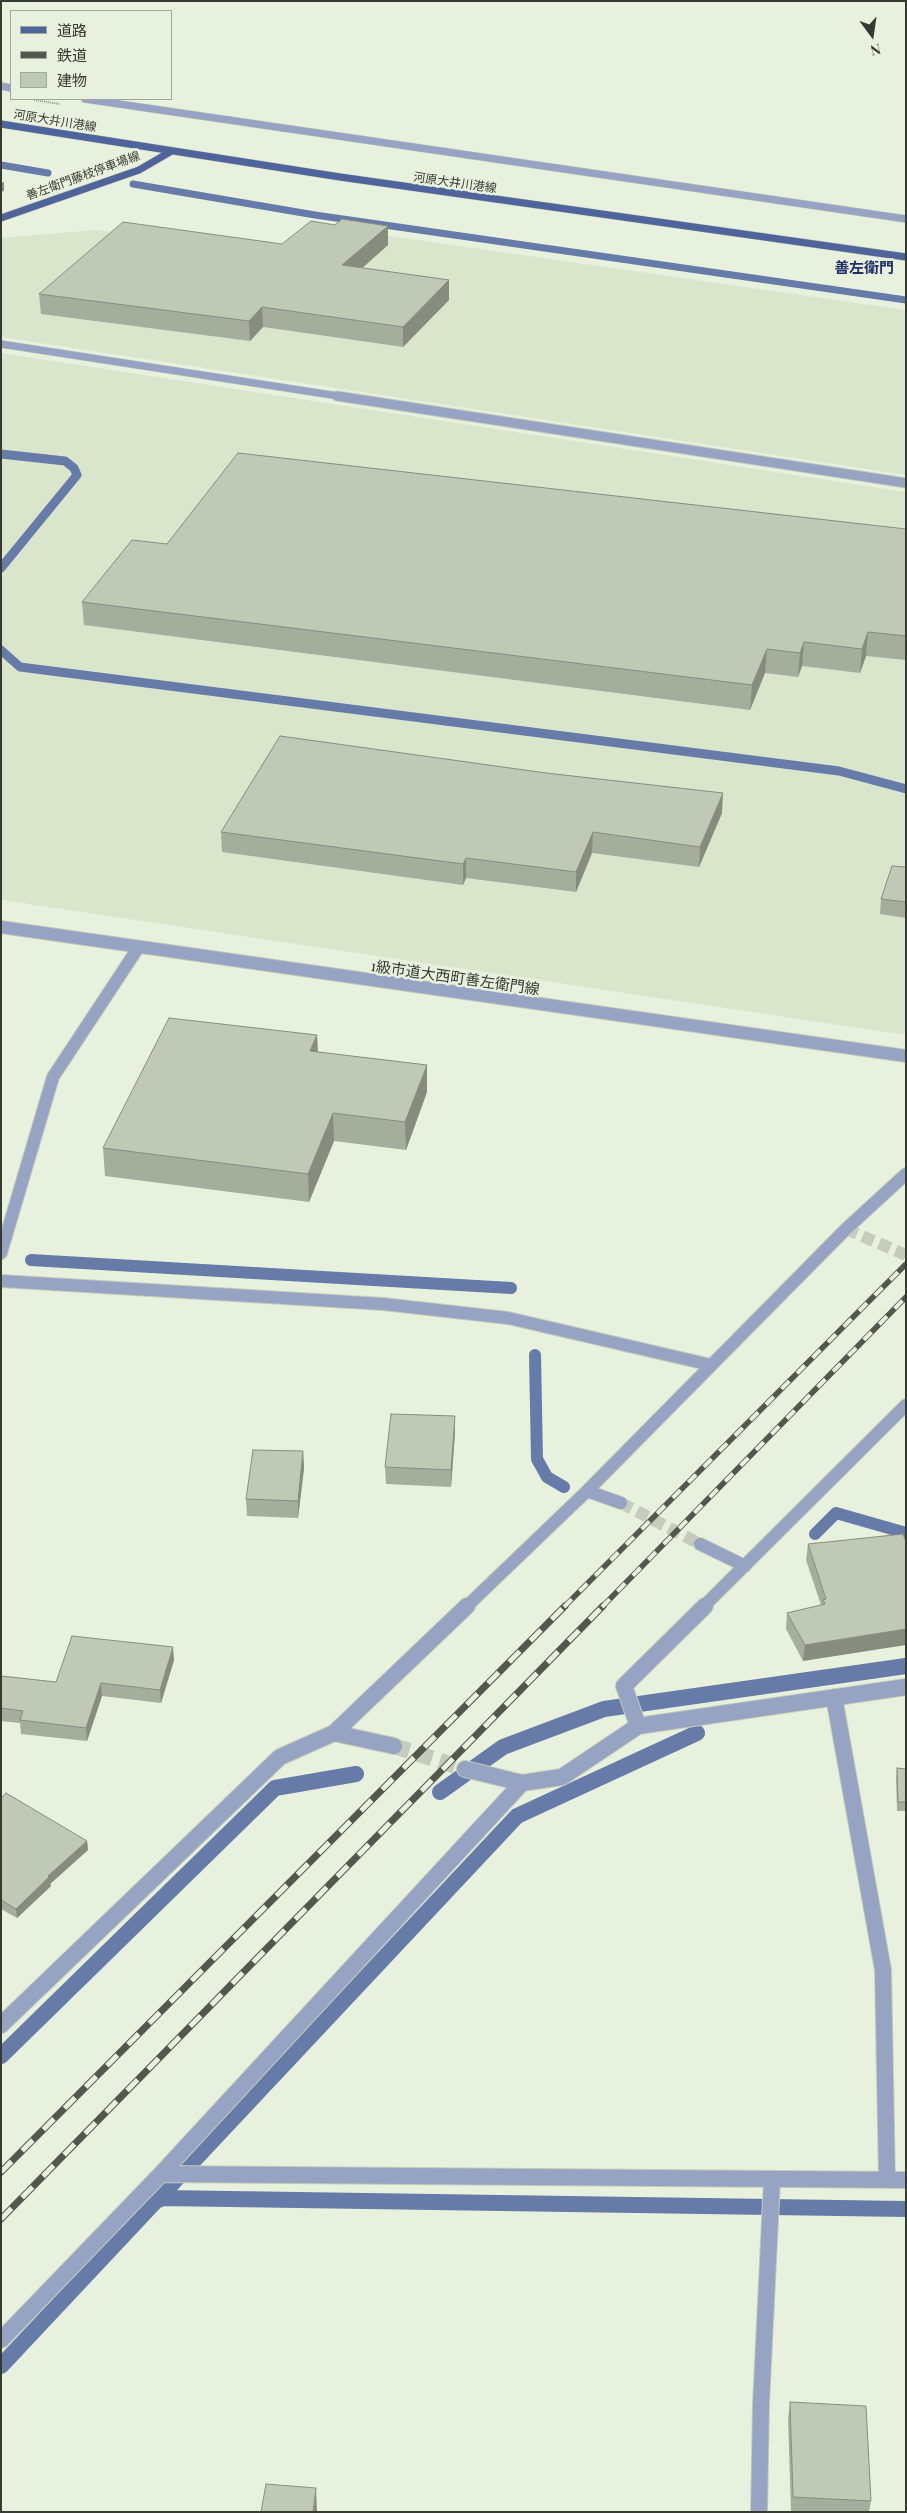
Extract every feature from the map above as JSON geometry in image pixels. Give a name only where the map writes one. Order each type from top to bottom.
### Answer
[{"type":"main road","name":"河原大井川港線","points":[[1,124],[170,152],[644,222],[906,257]]},
{"type":"main road","name":"善左衛門藤枝停車場線","points":[[1,218],[140,170],[170,152]]},
{"type":"street","points":[[91,100],[906,220]]},
{"type":"street","points":[[1,344],[906,483]]},
{"type":"street","name":"1級市道大西町善左衛門線","points":[[1,927],[906,1056]]},
{"type":"street","points":[[1,1253],[54,1077],[138,948]]},
{"type":"street","points":[[1,2025],[280,1757],[334,1733],[587,1491],[846,1229],[906,1174]]},
{"type":"street","points":[[1,1281],[383,1304],[508,1318],[711,1365]]},
{"type":"street","points":[[638,1726],[624,1686],[906,1405]]},
{"type":"street","points":[[587,1491],[621,1503]]},
{"type":"street","points":[[700,1544],[744,1566]]},
{"type":"street","points":[[465,1770],[522,1783],[562,1777],[638,1726],[906,1687]]},
{"type":"street","points":[[834,1698],[883,1970],[887,2180]]},
{"type":"street","points":[[334,1733],[394,1746]]},
{"type":"street","points":[[1,2340],[161,2174],[522,1783]]},
{"type":"street","points":[[161,2174],[906,2180]]},
{"type":"street","points":[[759,2512],[762,2395],[772,2179]]},
{"type":"shaded area","points":[[306,224],[906,310],[906,475],[1,337],[1,238],[96,230],[274,253]]},
{"type":"shaded area","points":[[1,353],[906,492],[906,1035],[1,900]]},
{"type":"building","points":[[342,219],[388,226],[342,265],[449,280],[403,327],[262,307],[249,321],[39,294],[123,222],[282,244],[311,221],[335,225]]},
{"type":"building","points":[[238,453],[906,529],[906,636],[868,632],[862,649],[804,642],[800,653],[767,649],[752,685],[82,602],[132,540],[167,544]]},
{"type":"building","points":[[280,736],[546,773],[723,793],[700,847],[593,832],[576,872],[466,858],[463,864],[221,832]]},
{"type":"building","points":[[892,866],[906,867],[906,902],[881,899]]},
{"type":"building","points":[[169,1018],[317,1035],[310,1051],[427,1065],[405,1122],[333,1113],[308,1174],[103,1148]]},
{"type":"building","points":[[391,1414],[455,1416],[451,1470],[385,1467]]},
{"type":"building","points":[[253,1450],[303,1451],[298,1501],[246,1499]]},
{"type":"building","points":[[903,1534],[906,1542],[906,1629],[805,1645],[787,1613],[825,1604],[823,1600],[826,1599],[808,1544]]},
{"type":"building","points":[[72,1636],[173,1647],[160,1690],[101,1683],[86,1728],[20,1720],[23,1711],[1,1708],[1,1676],[56,1682]]},
{"type":"building","points":[[897,1768],[906,1769],[906,1802],[898,1802]]},
{"type":"building","points":[[6,1793],[87,1841],[48,1876],[16,1909],[1,1900],[1,1798]]},
{"type":"building","points":[[790,2402],[866,2406],[871,2501],[793,2497]]},
{"type":"building","points":[[266,2484],[316,2488],[313,2512],[261,2512]]},
{"type":"waterway","points":[[1,165],[48,173]]},
{"type":"waterway","points":[[133,184],[315,215],[906,300]]},
{"type":"waterway","points":[[1,454],[65,461],[74,468],[77,475],[1,568]]},
{"type":"waterway","points":[[1,650],[20,667],[839,771],[906,789]]},
{"type":"waterway","points":[[31,1260],[511,1288]]},
{"type":"waterway","points":[[535,1355],[537,1459],[547,1477],[564,1487]]},
{"type":"waterway","points":[[815,1534],[836,1513],[906,1533]]},
{"type":"waterway","points":[[440,1792],[503,1747],[604,1709],[906,1666]]},
{"type":"waterway","points":[[1,2366],[517,1816],[697,1733]]},
{"type":"waterway","points":[[1,2056],[275,1788],[356,1774]]},
{"type":"waterway","points":[[158,2200],[163,2198],[906,2209]]},
{"type":"tunnel","points":[[846,1229],[906,1255]]},
{"type":"tunnel","points":[[621,1503],[700,1544]]},
{"type":"tunnel","points":[[394,1746],[465,1769]]},
{"type":"railway","points":[[564,1607],[906,1264]]},
{"type":"railway","points":[[602,1607],[906,1297]]},
{"type":"railway","points":[[1,2172],[565,1606]]},
{"type":"railway","points":[[1,2219],[603,1606]]},
{"type":"district","name":"善左衛門","points":[[864,268]]}]
